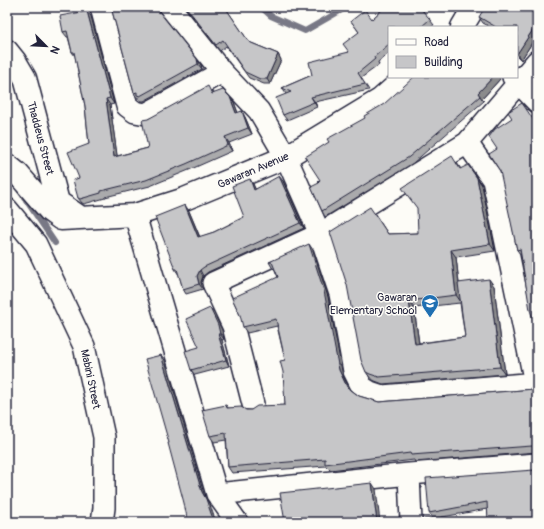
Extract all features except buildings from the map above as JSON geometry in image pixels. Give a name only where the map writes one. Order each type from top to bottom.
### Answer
[{"type":"street","points":[[101,7],[127,106],[135,112],[146,114],[222,72]]},
{"type":"street","points":[[170,7],[222,72],[259,111],[286,157],[320,234],[340,294],[354,371],[362,387],[370,392],[382,396],[536,383],[493,180],[467,143]]},
{"type":"street","points":[[464,26],[474,7]]},
{"type":"street","name":"Thaddeus Street","points":[[7,51],[25,78],[58,202],[81,218]]},
{"type":"street","points":[[518,77],[537,61]]},
{"type":"street","name":"Gawaran Avenue","points":[[7,164],[17,173],[50,211],[61,219],[135,215],[182,200],[286,157],[380,100],[405,78]]},
{"type":"street","points":[[253,404],[233,326],[213,282],[320,234],[467,143],[515,80],[537,102]]},
{"type":"street","name":"Mabini Street","points":[[7,209],[36,244],[84,346],[104,437],[104,508],[102,522]]},
{"type":"street","points":[[135,215],[217,494],[236,522]]},
{"type":"street","points":[[217,494],[409,474],[537,464]]},
{"type":"street","points":[[409,474],[411,522]]},
{"type":"waterway","points":[[261,7],[271,16],[305,31],[347,7]]},
{"type":"waterway","points":[[20,191],[55,243]]},
{"type":"place","name":"Gawaran Elementary School","points":[[430,318]]}]
